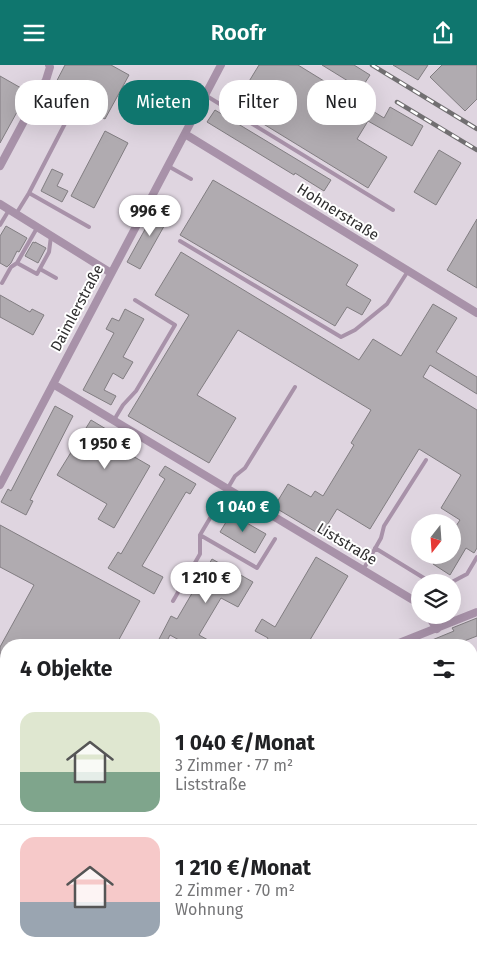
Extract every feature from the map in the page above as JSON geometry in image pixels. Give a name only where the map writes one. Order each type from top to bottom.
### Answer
[{"type":"street","points":[[0,166],[46,79],[49,65]]},
{"type":"street","name":"Daimlerstraße","points":[[209,88],[221,65]]},
{"type":"street","name":"Daimlerstraße","points":[[0,485],[190,125]]},
{"type":"street","name":"Hohnerstraße","points":[[185,134],[477,313]]},
{"type":"street","points":[[0,204],[111,273]]},
{"type":"street","name":"Liststraße","points":[[53,384],[411,598]]},
{"type":"street","points":[[410,639],[477,612]]},
{"type":"street","points":[[434,624],[437,629]]},
{"type":"lane","points":[[209,97],[393,210]]},
{"type":"lane","points":[[0,225],[29,193],[65,125]]},
{"type":"lane","points":[[168,166],[191,179]]},
{"type":"lane","points":[[29,193],[89,227]]},
{"type":"lane","points":[[2,283],[11,267],[17,263],[38,228]]},
{"type":"lane","points":[[17,263],[37,274],[54,238]]},
{"type":"lane","points":[[180,241],[341,337],[356,330],[388,304],[408,271]]},
{"type":"lane","points":[[40,269],[56,278]]},
{"type":"lane","points":[[114,420],[123,405],[136,391],[175,325],[134,300]]},
{"type":"lane","points":[[173,601],[200,554],[200,535],[235,476],[244,468],[295,387]]},
{"type":"lane","points":[[363,570],[381,538],[384,526],[426,460]]},
{"type":"lane","points":[[200,535],[257,569],[275,539]]},
{"type":"lane","points":[[375,548],[417,574]]},
{"type":"lane","points":[[461,577],[467,574],[477,557]]},
{"type":"shaded area","points":[[0,65],[477,65],[477,639],[0,639]]},
{"type":"building","points":[[65,65],[111,65],[129,75],[126,80],[118,80],[118,95],[108,114],[108,80],[57,80]]},
{"type":"building","points":[[259,65],[298,65],[322,80],[307,80],[307,125],[366,125],[357,139],[387,157],[368,188],[265,125],[297,125],[297,80],[250,80]]},
{"type":"building","points":[[322,65],[354,65],[370,75],[367,80],[346,80]]},
{"type":"building","points":[[393,65],[428,65],[418,80]]},
{"type":"building","points":[[442,65],[477,65],[477,99],[465,111],[430,77]]},
{"type":"building","points":[[0,76],[15,85],[15,116],[0,143]]},
{"type":"building","points":[[390,107],[423,126],[412,146],[375,125],[376,113],[384,118]]},
{"type":"building","points":[[215,110],[219,112],[219,125],[240,125],[331,180],[324,191],[209,123],[209,119]]},
{"type":"building","points":[[105,131],[128,143],[94,208],[71,196]]},
{"type":"building","points":[[439,150],[461,163],[436,205],[414,192]]},
{"type":"building","points":[[52,169],[63,174],[57,186],[68,191],[62,202],[41,191]]},
{"type":"building","points":[[213,180],[358,265],[346,285],[371,300],[362,315],[347,307],[335,326],[180,235]]},
{"type":"building","points":[[159,204],[172,212],[140,269],[127,262]]},
{"type":"building","points":[[477,219],[477,288],[447,270]]},
{"type":"building","points":[[6,226],[27,238],[7,267],[0,263],[0,236]]},
{"type":"building","points":[[33,242],[46,248],[38,263],[25,256]]},
{"type":"building","points":[[181,252],[359,360],[373,339],[401,356],[433,304],[457,318],[436,352],[477,377],[477,394],[430,365],[423,377],[477,410],[477,548],[474,553],[466,548],[461,556],[461,514],[450,514],[441,508],[461,475],[419,449],[370,529],[337,509],[321,535],[274,507],[288,484],[311,497],[315,491],[323,496],[354,445],[351,443],[371,410],[238,330],[197,395],[236,418],[209,463],[128,416],[189,315],[155,295]]},
{"type":"building","points":[[0,295],[30,312],[32,309],[44,315],[33,335],[0,317]]},
{"type":"building","points":[[125,309],[144,319],[123,357],[133,362],[123,379],[113,373],[104,390],[116,396],[111,405],[83,390],[114,333],[106,329],[112,318],[119,321]]},
{"type":"building","points":[[55,406],[73,416],[30,500],[33,501],[26,515],[1,502],[8,489],[11,491]]},
{"type":"building","points":[[91,420],[136,447],[131,455],[150,466],[114,528],[98,519],[107,504],[57,475]]},
{"type":"building","points":[[165,466],[196,484],[190,494],[186,492],[142,566],[163,577],[154,594],[108,568],[118,552],[121,554],[165,479],[159,475]]},
{"type":"building","points":[[231,514],[266,534],[255,553],[220,532]]},
{"type":"building","points":[[0,525],[140,601],[119,639],[4,639],[34,585],[0,567]]},
{"type":"building","points":[[316,557],[348,576],[311,639],[268,639],[255,631],[262,619],[275,627]]},
{"type":"building","points":[[212,559],[253,582],[238,607],[221,598],[199,635],[206,639],[177,639],[170,635],[168,639],[159,639],[171,616],[177,619]]},
{"type":"building","points":[[433,564],[457,564],[451,574]]},
{"type":"building","points":[[477,618],[477,636],[469,639],[435,639],[454,631],[452,628]]},
{"type":"railway","points":[[372,65],[477,129]]},
{"type":"railway","points":[[397,102],[477,150]]}]
